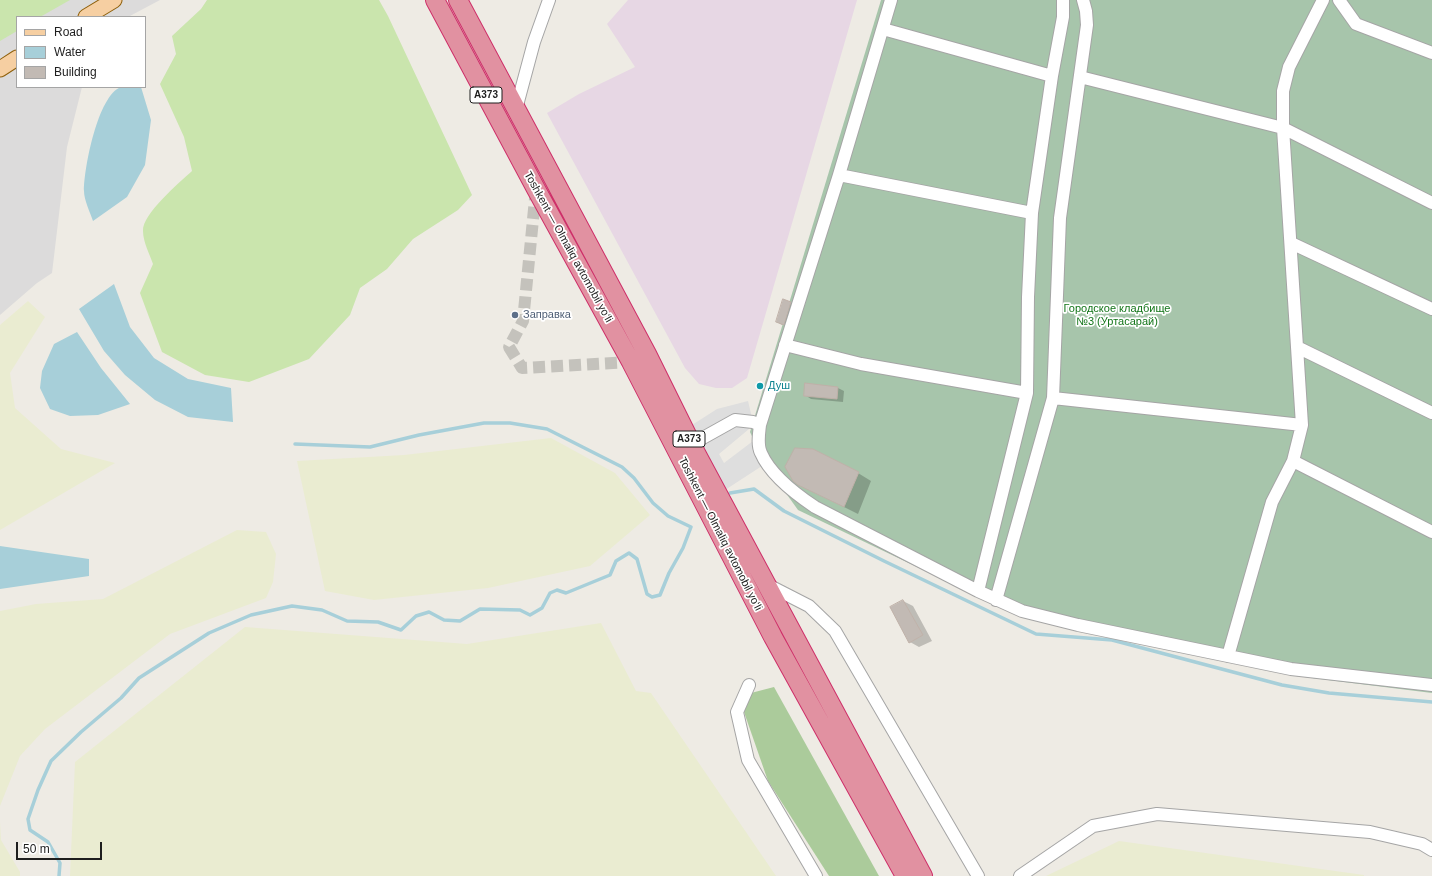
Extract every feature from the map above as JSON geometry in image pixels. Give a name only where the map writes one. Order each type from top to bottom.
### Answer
[{"type":"highway","name":"Toshkent — Olmaliq avtomobil yo‘li","points":[[435,0],[631,362],[773,637],[905,876]]},
{"type":"highway","name":"Toshkent — Olmaliq avtomobil yo‘li","points":[[458,0],[647,354],[692,444],[766,584],[923,876]]},
{"type":"main road","points":[[88,16],[114,0]]},
{"type":"main road","points":[[0,69],[16,59]]},
{"type":"street","points":[[516,109],[534,42],[550,0]]},
{"type":"street","points":[[891,0],[839,175],[760,425],[760,452],[791,490],[815,507],[978,591],[1022,611],[1057,620],[1291,669],[1432,685]]},
{"type":"street","points":[[978,591],[1027,393],[1028,297],[1032,213],[1052,76],[1063,17],[1063,0]]},
{"type":"street","points":[[996,600],[1053,398],[1060,218],[1087,25],[1086,11],[1083,0]]},
{"type":"street","points":[[1228,656],[1272,502],[1293,461],[1302,425],[1283,128],[1283,91],[1289,67],[1323,0]]},
{"type":"street","points":[[1339,0],[1356,24],[1432,53]]},
{"type":"street","points":[[883,29],[1052,76]]},
{"type":"street","points":[[1080,77],[1283,128],[1432,203]]},
{"type":"street","points":[[839,175],[1032,213]]},
{"type":"street","points":[[1291,243],[1432,309]]},
{"type":"street","points":[[785,345],[861,364],[1027,393]]},
{"type":"street","points":[[1297,347],[1432,413]]},
{"type":"street","points":[[1053,398],[1302,425]]},
{"type":"street","points":[[692,444],[735,420],[753,422],[760,425]]},
{"type":"street","points":[[1293,461],[1432,532]]},
{"type":"street","points":[[766,584],[809,606],[835,630],[978,876]]},
{"type":"street","points":[[749,685],[737,712],[748,760],[816,876]]},
{"type":"street","points":[[1020,876],[1093,826],[1157,814],[1370,832],[1422,844],[1432,850]]},
{"type":"shaded area","points":[[0,0],[160,0],[130,16],[16,16],[16,88],[82,88],[67,147],[52,273],[37,283],[0,315]]},
{"type":"shaded area","points":[[628,0],[857,0],[747,378],[732,388],[716,388],[699,384],[685,368],[547,113],[579,94],[635,67],[607,24]]},
{"type":"shaded area","points":[[748,401],[752,418],[749,429],[719,454],[724,463],[753,441],[765,464],[725,490],[692,425],[717,409]]},
{"type":"green space","points":[[0,0],[70,0],[42,16],[16,16],[16,32],[0,41]]},
{"type":"green space","points":[[207,0],[379,0],[388,16],[472,195],[458,210],[413,239],[387,269],[360,288],[350,315],[309,359],[249,382],[205,375],[162,352],[140,293],[153,264],[144,240],[144,224],[148,216],[162,199],[192,171],[184,137],[160,84],[176,54],[172,36],[201,9]]},
{"type":"green space","name":"Городское кладбище №3 (Уртасарай)","points":[[881,0],[1432,0],[1432,693],[1296,676],[1011,612],[798,510],[765,464],[750,432]]},
{"type":"green space","points":[[28,301],[45,317],[10,373],[15,408],[61,449],[115,463],[0,530],[0,325]]},
{"type":"green space","points":[[551,438],[615,473],[650,515],[590,566],[488,588],[374,600],[325,591],[297,461],[404,455]]},
{"type":"green space","points":[[237,530],[266,532],[276,554],[273,582],[266,598],[170,634],[45,729],[20,756],[0,806],[0,611],[36,604],[103,599]]},
{"type":"green space","points":[[601,623],[636,691],[651,693],[776,876],[70,876],[75,762],[245,627],[467,644]]},
{"type":"green space","points":[[774,687],[879,876],[829,876],[768,781],[744,712],[751,693]]},
{"type":"green space","points":[[0,822],[1,840],[20,872],[20,876],[0,876]]},
{"type":"green space","points":[[1119,841],[1364,875],[1364,876],[1046,876]]},
{"type":"water","points":[[120,88],[141,88],[151,120],[145,165],[127,197],[93,221],[84,195],[87,166],[99,117],[113,93]]},
{"type":"water","points":[[114,284],[130,327],[154,358],[188,379],[231,388],[233,422],[188,417],[155,400],[125,375],[104,351],[79,309]]},
{"type":"water","points":[[77,332],[101,368],[130,404],[98,415],[70,416],[50,409],[40,388],[42,371],[54,344]]},
{"type":"water","points":[[0,546],[89,559],[89,576],[0,589]]},
{"type":"building","points":[[783,299],[791,302],[784,325],[776,322]]},
{"type":"building","points":[[805,383],[838,387],[837,399],[804,396]]},
{"type":"building","points":[[795,448],[813,449],[859,472],[844,507],[798,485],[793,481],[785,467]]},
{"type":"building","points":[[903,600],[923,635],[909,643],[890,607]]},
{"type":"waterway","points":[[59,876],[60,863],[48,842],[30,830],[28,819],[38,790],[51,761],[81,732],[121,698],[139,678],[209,633],[251,615],[292,606],[322,610],[347,621],[378,622],[401,630],[416,616],[429,612],[444,620],[460,621],[480,609],[520,610],[530,615],[542,608],[550,593],[557,590],[566,593],[610,575],[616,561],[629,553],[637,559],[647,594],[652,597],[660,595],[669,573],[683,548],[691,527],[668,516],[653,503],[634,478],[622,467],[547,429],[510,423],[484,423],[419,435],[370,447],[295,444]]},
{"type":"waterway","points":[[730,493],[754,489],[784,511],[1036,634],[1112,640],[1282,685],[1329,693],[1432,702]]},
{"type":"tunnel","points":[[536,189],[523,321],[509,347],[522,368],[631,362]]},
{"type":"place","name":"Заправка","points":[[515,315]]},
{"type":"place","name":"Душ","points":[[760,386]]}]
